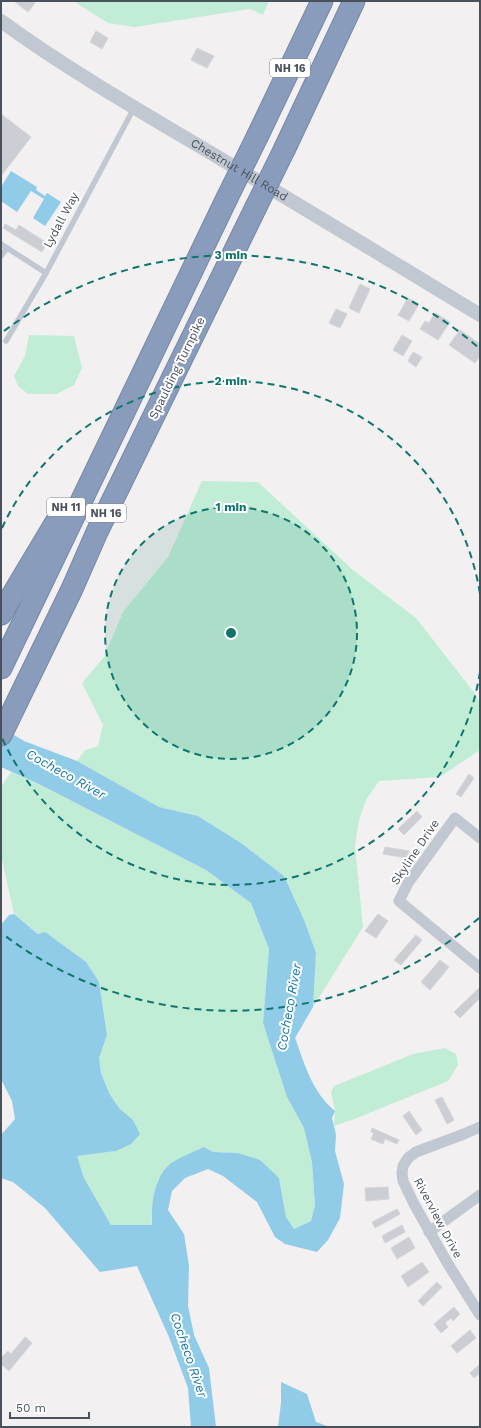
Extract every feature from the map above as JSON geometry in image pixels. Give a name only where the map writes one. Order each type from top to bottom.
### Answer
[{"type":"highway","name":"NH 16","points":[[1,668],[80,501],[322,1]]},
{"type":"highway","name":"Spaulding Turnpike","points":[[1,735],[72,589],[97,532],[285,148],[354,1]]},
{"type":"highway","points":[[295,126],[346,42],[368,1]]},
{"type":"highway","name":"NH 11","points":[[1,614],[130,400]]},
{"type":"street","name":"Chestnut Hill Road","points":[[1,21],[23,37],[134,108],[354,238],[480,315]]},
{"type":"street","name":"Skyline Drive","points":[[480,838],[455,818],[408,883],[399,900],[480,968]]},
{"type":"street","name":"Riverview Drive","points":[[480,1127],[416,1152],[408,1158],[403,1166],[402,1173],[403,1181],[429,1232],[480,1315]]},
{"type":"street","points":[[429,1232],[480,1195]]},
{"type":"lane","name":"Lydall Way","points":[[6,341],[46,273],[134,108]]},
{"type":"lane","points":[[1,244],[46,273]]},
{"type":"lane","points":[[1,256],[7,248]]},
{"type":"green space","points":[[73,1],[269,1],[263,15],[250,9],[135,27],[108,23]]},
{"type":"green space","points":[[29,335],[74,336],[82,368],[74,385],[57,394],[28,394],[18,386],[14,376],[25,356]]},
{"type":"green space","points":[[202,481],[258,482],[353,570],[416,618],[476,695],[480,704],[480,750],[440,777],[379,781],[366,800],[359,820],[355,846],[363,927],[313,1007],[316,953],[284,876],[241,843],[198,816],[159,807],[77,761],[85,750],[98,746],[103,725],[82,683],[104,657],[123,612],[168,557]]},
{"type":"green space","points":[[11,772],[39,784],[206,870],[251,903],[269,949],[263,1023],[287,1097],[304,1128],[312,1162],[315,1205],[311,1221],[294,1229],[286,1217],[279,1178],[238,1153],[213,1152],[204,1147],[158,1179],[151,1215],[152,1225],[111,1225],[84,1178],[77,1156],[116,1151],[133,1120],[119,1108],[109,1093],[101,1073],[99,1058],[107,1035],[99,982],[14,914],[1,855],[1,787]]},
{"type":"green space","points":[[445,1048],[456,1054],[458,1065],[448,1081],[334,1126],[335,1110],[331,1093],[334,1086],[413,1054]]},
{"type":"water","points":[[11,171],[37,187],[36,190],[45,196],[47,193],[61,202],[45,226],[33,218],[44,199],[31,191],[17,212],[1,201],[1,187]]},
{"type":"water","name":"Cocheco River","points":[[1,727],[24,741],[77,761],[159,807],[198,816],[241,843],[284,876],[304,920],[316,953],[313,1007],[295,1038],[310,1078],[320,1095],[335,1111],[332,1118],[336,1135],[335,1151],[344,1184],[340,1218],[328,1240],[317,1252],[285,1244],[275,1237],[257,1202],[223,1176],[208,1169],[185,1178],[172,1191],[168,1210],[184,1234],[189,1266],[188,1306],[194,1335],[209,1368],[216,1427],[191,1427],[188,1388],[169,1337],[137,1266],[100,1272],[45,1208],[13,1182],[1,1178],[1,1135],[15,1119],[12,1101],[1,1079],[1,925],[9,915],[14,914],[38,934],[45,932],[86,962],[99,982],[107,1035],[99,1058],[101,1073],[109,1093],[119,1108],[133,1120],[140,1134],[131,1144],[116,1151],[77,1156],[84,1178],[111,1225],[152,1225],[154,1193],[163,1171],[185,1155],[204,1147],[213,1152],[238,1153],[260,1160],[279,1178],[286,1217],[294,1229],[311,1221],[315,1205],[312,1162],[304,1128],[287,1097],[263,1023],[269,949],[251,903],[206,870],[39,784],[1,767]]},
{"type":"water","points":[[281,1382],[307,1394],[316,1422],[330,1427],[278,1427],[281,1403]]},
{"type":"building","points":[[14,1],[33,1],[35,3],[28,12]]},
{"type":"building","points":[[96,31],[108,38],[102,49],[90,42]]},
{"type":"building","points":[[197,48],[214,56],[207,68],[191,60]]},
{"type":"building","points":[[1,114],[31,137],[1,176]]},
{"type":"building","points":[[5,224],[16,230],[19,225],[47,243],[42,252],[3,228]]},
{"type":"building","points":[[360,284],[370,289],[359,313],[349,308]]},
{"type":"building","points":[[408,298],[419,304],[409,321],[398,315]]},
{"type":"building","points":[[336,309],[347,314],[340,328],[329,323]]},
{"type":"building","points":[[435,313],[450,322],[438,340],[420,329],[425,321],[429,323]]},
{"type":"building","points":[[460,330],[480,344],[480,356],[475,363],[449,345]]},
{"type":"building","points":[[402,335],[412,341],[403,356],[393,350]]},
{"type":"building","points":[[413,352],[422,357],[416,367],[408,361]]},
{"type":"building","points":[[469,774],[474,778],[461,797],[456,794]]},
{"type":"building","points":[[417,811],[422,817],[404,835],[398,829]]},
{"type":"building","points":[[385,847],[409,851],[407,858],[383,854]]},
{"type":"building","points":[[378,914],[388,921],[376,938],[365,931]]},
{"type":"building","points":[[416,935],[422,940],[401,965],[394,960]]},
{"type":"building","points":[[440,960],[449,967],[430,990],[421,982]]},
{"type":"building","points":[[479,988],[480,998],[460,1018],[454,1012]]},
{"type":"building","points":[[442,1097],[454,1120],[447,1124],[435,1100]]},
{"type":"building","points":[[409,1111],[422,1130],[416,1135],[403,1116]]},
{"type":"building","points":[[372,1128],[399,1140],[397,1144],[385,1139],[383,1144],[371,1139],[374,1133],[371,1132]]},
{"type":"building","points":[[388,1187],[389,1199],[366,1201],[365,1188]]},
{"type":"building","points":[[397,1209],[400,1214],[375,1228],[372,1222]]},
{"type":"building","points":[[402,1225],[405,1232],[385,1243],[382,1236]]},
{"type":"building","points":[[409,1237],[415,1248],[397,1259],[391,1248]]},
{"type":"building","points":[[422,1262],[429,1272],[408,1287],[401,1276]]},
{"type":"building","points":[[437,1282],[442,1287],[423,1306],[418,1301]]},
{"type":"building","points":[[454,1307],[460,1314],[453,1321],[451,1318],[445,1323],[448,1327],[441,1333],[434,1324]]},
{"type":"building","points":[[470,1330],[476,1338],[457,1353],[451,1346]]},
{"type":"building","points":[[25,1337],[32,1343],[9,1371],[1,1364],[1,1358],[8,1351],[11,1354]]},
{"type":"building","points":[[480,1364],[480,1373],[474,1378],[470,1373]]}]
